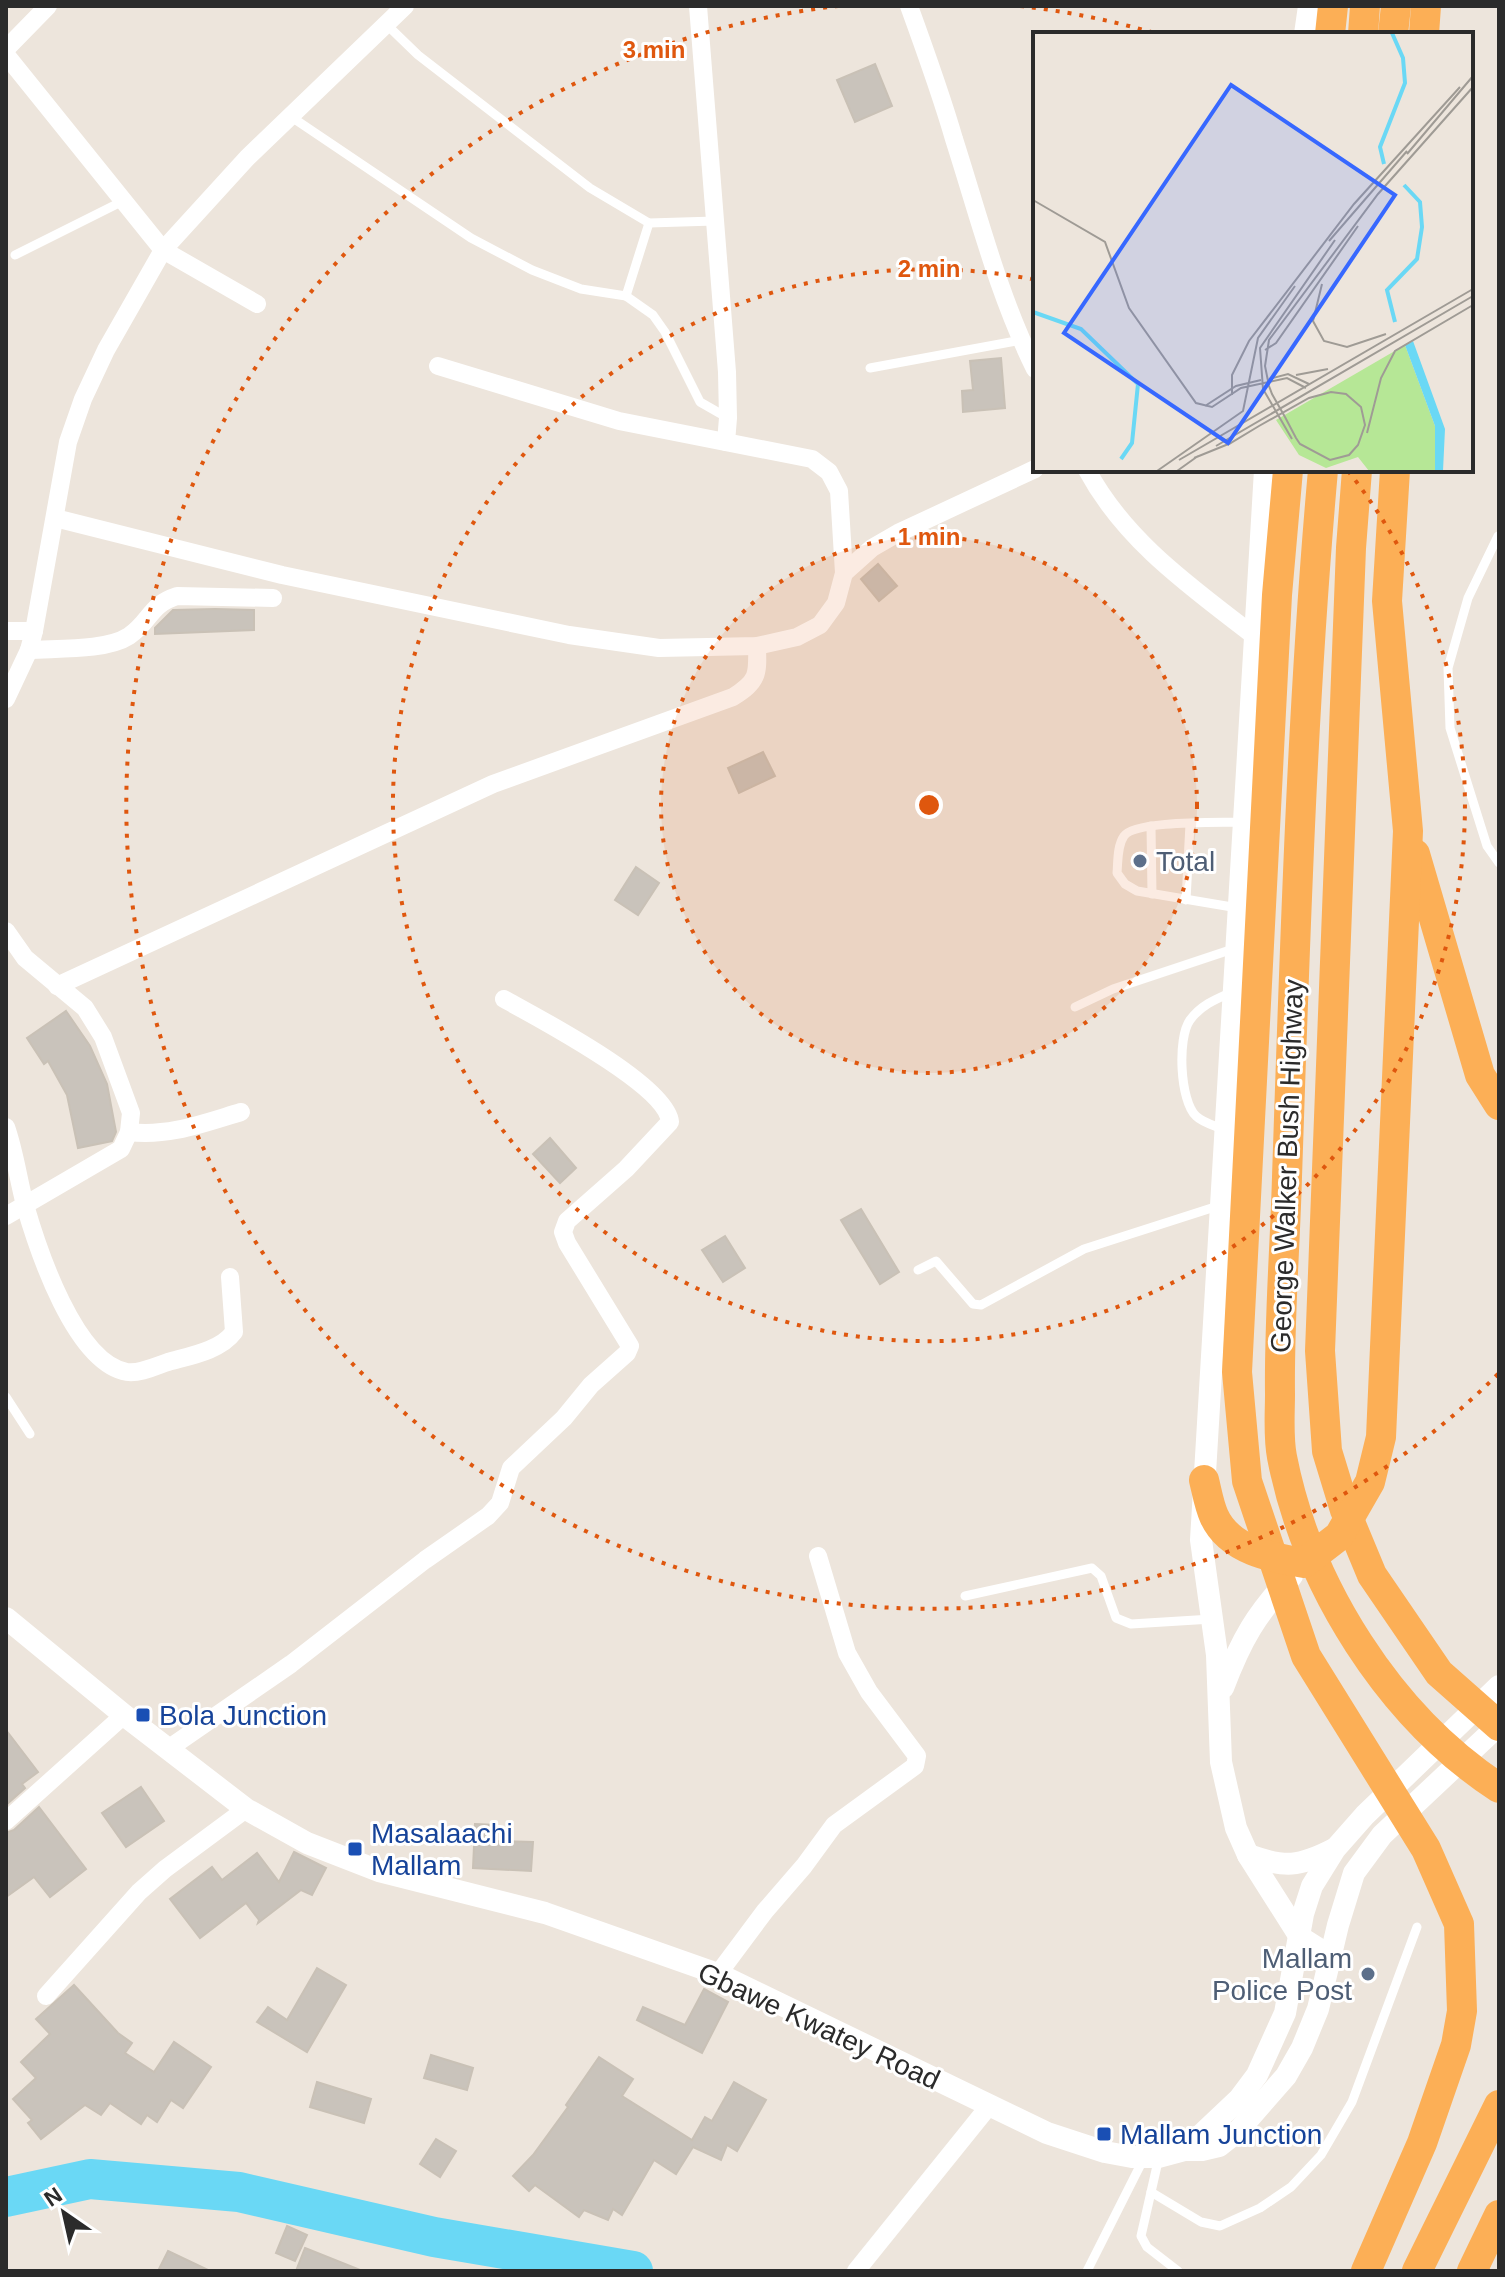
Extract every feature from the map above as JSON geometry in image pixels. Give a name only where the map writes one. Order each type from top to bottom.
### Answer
[{"type":"highway","points":[[1330,32],[1333,6]]},
{"type":"highway","points":[[1363,32],[1365,6]]},
{"type":"highway","points":[[1393,32],[1396,6]]},
{"type":"highway","points":[[1424,32],[1426,6]]},
{"type":"highway","points":[[1288,472],[1277,595],[1237,1372],[1247,1481],[1306,1656],[1426,1849],[1442,1884],[1459,1924],[1463,1980],[1456,2045],[1422,2143],[1366,2271]]},
{"type":"highway","name":"George Walker Bush Highway","points":[[1323,472],[1312,591],[1279,1355],[1281,1454],[1309,1550],[1329,1593],[1378,1671],[1430,1734],[1499,1788]]},
{"type":"highway","name":"George Walker Bush Highway","points":[[1357,472],[1349,593],[1320,1351],[1327,1451],[1345,1510],[1372,1575],[1439,1673],[1499,1725]]},
{"type":"highway","points":[[1204,1480],[1214,1517],[1230,1540],[1275,1558],[1304,1563],[1339,1536],[1370,1482],[1381,1437],[1408,831],[1387,601],[1395,472]]},
{"type":"highway","points":[[1408,831],[1480,1075],[1499,1105]]},
{"type":"highway","points":[[1417,2271],[1499,2105]]},
{"type":"highway","points":[[1472,2271],[1499,2215]]},
{"type":"street","points":[[48,6],[6,52],[163,250],[257,304]]},
{"type":"street","points":[[6,699],[29,650],[34,631],[68,442],[83,399],[106,350],[163,250],[247,158],[405,6]]},
{"type":"street","points":[[698,6],[728,418],[726,442]]},
{"type":"street","points":[[909,6],[955,141],[981,234],[1033,365]]},
{"type":"street","points":[[1305,32],[1309,6]]},
{"type":"street","points":[[55,518],[282,575],[569,635],[659,648],[757,646],[797,637],[820,625],[836,603],[844,573],[839,491],[829,472],[812,459],[619,421],[438,366]]},
{"type":"street","points":[[844,573],[872,548],[898,533],[1033,470]]},
{"type":"street","points":[[1088,472],[1098,492],[1131,533],[1170,570],[1253,635]]},
{"type":"street","points":[[1265,472],[1201,1540],[1212,1619],[1224,1781],[1236,1828],[1248,1855],[1300,1937],[1330,1956]]},
{"type":"street","points":[[29,650],[110,644],[128,637],[163,601],[177,596],[273,598]]},
{"type":"street","points":[[6,631],[34,631]]},
{"type":"street","points":[[57,986],[493,784],[733,697],[751,686],[758,672],[757,646]]},
{"type":"street","points":[[6,931],[25,958],[85,1008],[103,1037],[131,1113],[129,1132],[121,1149],[6,1216]]},
{"type":"street","points":[[168,1749],[291,1664],[425,1560],[488,1516],[500,1503],[511,1468],[564,1418],[591,1385],[627,1353],[629,1340],[563,1232],[567,1221],[626,1169],[670,1122],[670,1114],[658,1097],[617,1067],[504,999]]},
{"type":"street","points":[[129,1132],[152,1135],[171,1132],[241,1112]]},
{"type":"street","points":[[6,1127],[16,1154],[26,1205],[58,1296],[73,1325],[97,1356],[111,1368],[130,1373],[204,1351],[229,1338],[234,1332],[230,1277]]},
{"type":"street","points":[[718,1974],[834,1825],[915,1766],[917,1756],[869,1692],[847,1653],[818,1556]]},
{"type":"street","points":[[1219,1701],[1251,1624],[1304,1563]]},
{"type":"street","name":"Gbawe Kwatey Road","points":[[6,1618],[124,1715],[246,1809],[307,1843],[379,1871],[545,1913],[718,1974],[1047,2133],[1118,2155],[1152,2157],[1219,2146],[1254,2116],[1286,2076],[1318,2009],[1354,1873],[1382,1835],[1499,1725]]},
{"type":"street","points":[[1185,2150],[1239,2099],[1257,2075],[1285,2013],[1303,1914],[1312,1886],[1335,1849],[1365,1815],[1499,1686]]},
{"type":"street","points":[[6,1821],[124,1715]]},
{"type":"street","points":[[46,1996],[139,1892],[246,1809]]},
{"type":"street","points":[[1248,1855],[1295,1866],[1335,1849]]},
{"type":"street","points":[[856,2271],[989,2106]]},
{"type":"lane","points":[[386,24],[418,55],[590,188],[649,223],[715,221]]},
{"type":"lane","points":[[290,116],[471,238],[532,270],[581,289],[626,296],[653,315],[665,332],[700,402],[728,418]]},
{"type":"lane","points":[[15,255],[123,201]]},
{"type":"lane","points":[[626,296],[649,223]]},
{"type":"lane","points":[[870,368],[1021,340]]},
{"type":"lane","points":[[1498,536],[1468,598],[1448,668],[1450,728],[1487,846],[1499,863]]},
{"type":"lane","points":[[1238,908],[1137,891],[1125,884],[1117,873],[1122,837],[1129,831],[1151,826],[1243,822]]},
{"type":"lane","points":[[1186,900],[1190,824]]},
{"type":"lane","points":[[1151,826],[1152,894]]},
{"type":"lane","points":[[1075,1007],[1113,989],[1236,948]]},
{"type":"lane","points":[[1225,1130],[1197,1117],[1187,1104],[1181,1059],[1187,1023],[1203,1005],[1233,991]]},
{"type":"lane","points":[[918,1270],[936,1261],[973,1304],[981,1305],[1084,1249],[1221,1205]]},
{"type":"lane","points":[[6,1397],[30,1434]]},
{"type":"lane","points":[[965,1596],[1092,1568],[1101,1576],[1116,1618],[1122,1623],[1212,1619]]},
{"type":"lane","points":[[1151,2192],[1201,2222],[1220,2226],[1260,2208],[1291,2187],[1321,2155],[1352,2102],[1417,1927]]},
{"type":"lane","points":[[1152,2157],[1151,2192],[1141,2236],[1147,2247],[1178,2271]]},
{"type":"lane","points":[[1087,2271],[1152,2157]]},
{"type":"building","points":[[875,64],[892,106],[855,122],[837,80]]},
{"type":"building","points":[[1001,358],[1005,408],[963,412],[962,391],[973,390],[970,361]]},
{"type":"building","points":[[878,564],[897,586],[879,601],[861,579]]},
{"type":"building","points":[[173,610],[254,610],[254,630],[155,634],[155,628]]},
{"type":"building","points":[[763,752],[775,776],[739,793],[728,768]]},
{"type":"building","points":[[636,867],[659,883],[638,915],[615,900]]},
{"type":"building","points":[[66,1011],[90,1046],[107,1084],[116,1132],[112,1141],[78,1148],[67,1095],[48,1061],[44,1064],[27,1038]]},
{"type":"building","points":[[550,1138],[576,1168],[560,1183],[533,1154]]},
{"type":"building","points":[[861,1209],[899,1272],[880,1284],[841,1220]]},
{"type":"building","points":[[725,1236],[745,1268],[723,1282],[702,1250]]},
{"type":"building","points":[[6,1730],[38,1772],[22,1784],[25,1788],[6,1805]]},
{"type":"building","points":[[141,1787],[164,1821],[126,1847],[102,1813]]},
{"type":"building","points":[[39,1807],[86,1869],[50,1897],[34,1877],[6,1897],[6,1833],[14,1830]]},
{"type":"building","points":[[475,1824],[496,1825],[495,1841],[533,1842],[531,1871],[473,1868]]},
{"type":"building","points":[[294,1852],[326,1868],[312,1895],[301,1890],[258,1923],[259,1920],[246,1903],[200,1938],[170,1899],[212,1867],[222,1880],[257,1853],[279,1882]]},
{"type":"building","points":[[317,1968],[346,1985],[307,2052],[257,2022],[268,2007],[287,2020]]},
{"type":"building","points":[[74,1985],[118,2033],[132,2043],[125,2053],[154,2072],[174,2042],[211,2067],[183,2108],[171,2100],[157,2122],[147,2115],[141,2124],[110,2103],[101,2115],[85,2105],[41,2139],[28,2123],[32,2120],[13,2099],[36,2078],[21,2062],[50,2034],[36,2019]]},
{"type":"building","points":[[704,1989],[728,2002],[702,2053],[637,2020],[643,2007],[685,2025]]},
{"type":"building","points":[[431,2055],[473,2068],[467,2090],[424,2078]]},
{"type":"building","points":[[599,2057],[633,2079],[622,2096],[692,2140],[705,2117],[712,2121],[734,2082],[766,2100],[737,2151],[727,2145],[721,2160],[693,2147],[676,2174],[654,2160],[622,2215],[613,2209],[608,2220],[584,2210],[579,2217],[535,2185],[529,2191],[513,2176],[533,2155],[568,2107],[566,2105]]},
{"type":"building","points":[[317,2082],[371,2099],[364,2123],[310,2107]]},
{"type":"building","points":[[436,2139],[456,2151],[440,2177],[420,2164]]},
{"type":"building","points":[[287,2226],[307,2235],[295,2261],[276,2253]]},
{"type":"building","points":[[305,2248],[360,2270],[360,2271],[296,2271]]},
{"type":"building","points":[[168,2251],[210,2271],[158,2271]]},
{"type":"waterway","points":[[6,2197],[90,2179],[239,2192],[434,2237],[633,2271]]},
{"type":"place","name":"Total","points":[[1140,861]]},
{"type":"place","name":"Bola Junction","points":[[143,1715]]},
{"type":"place","name":"Masalaachi Mallam","points":[[355,1849]]},
{"type":"place","name":"Mallam Police Post","points":[[1368,1974]]},
{"type":"place","name":"Mallam Junction","points":[[1104,2134]]}]
